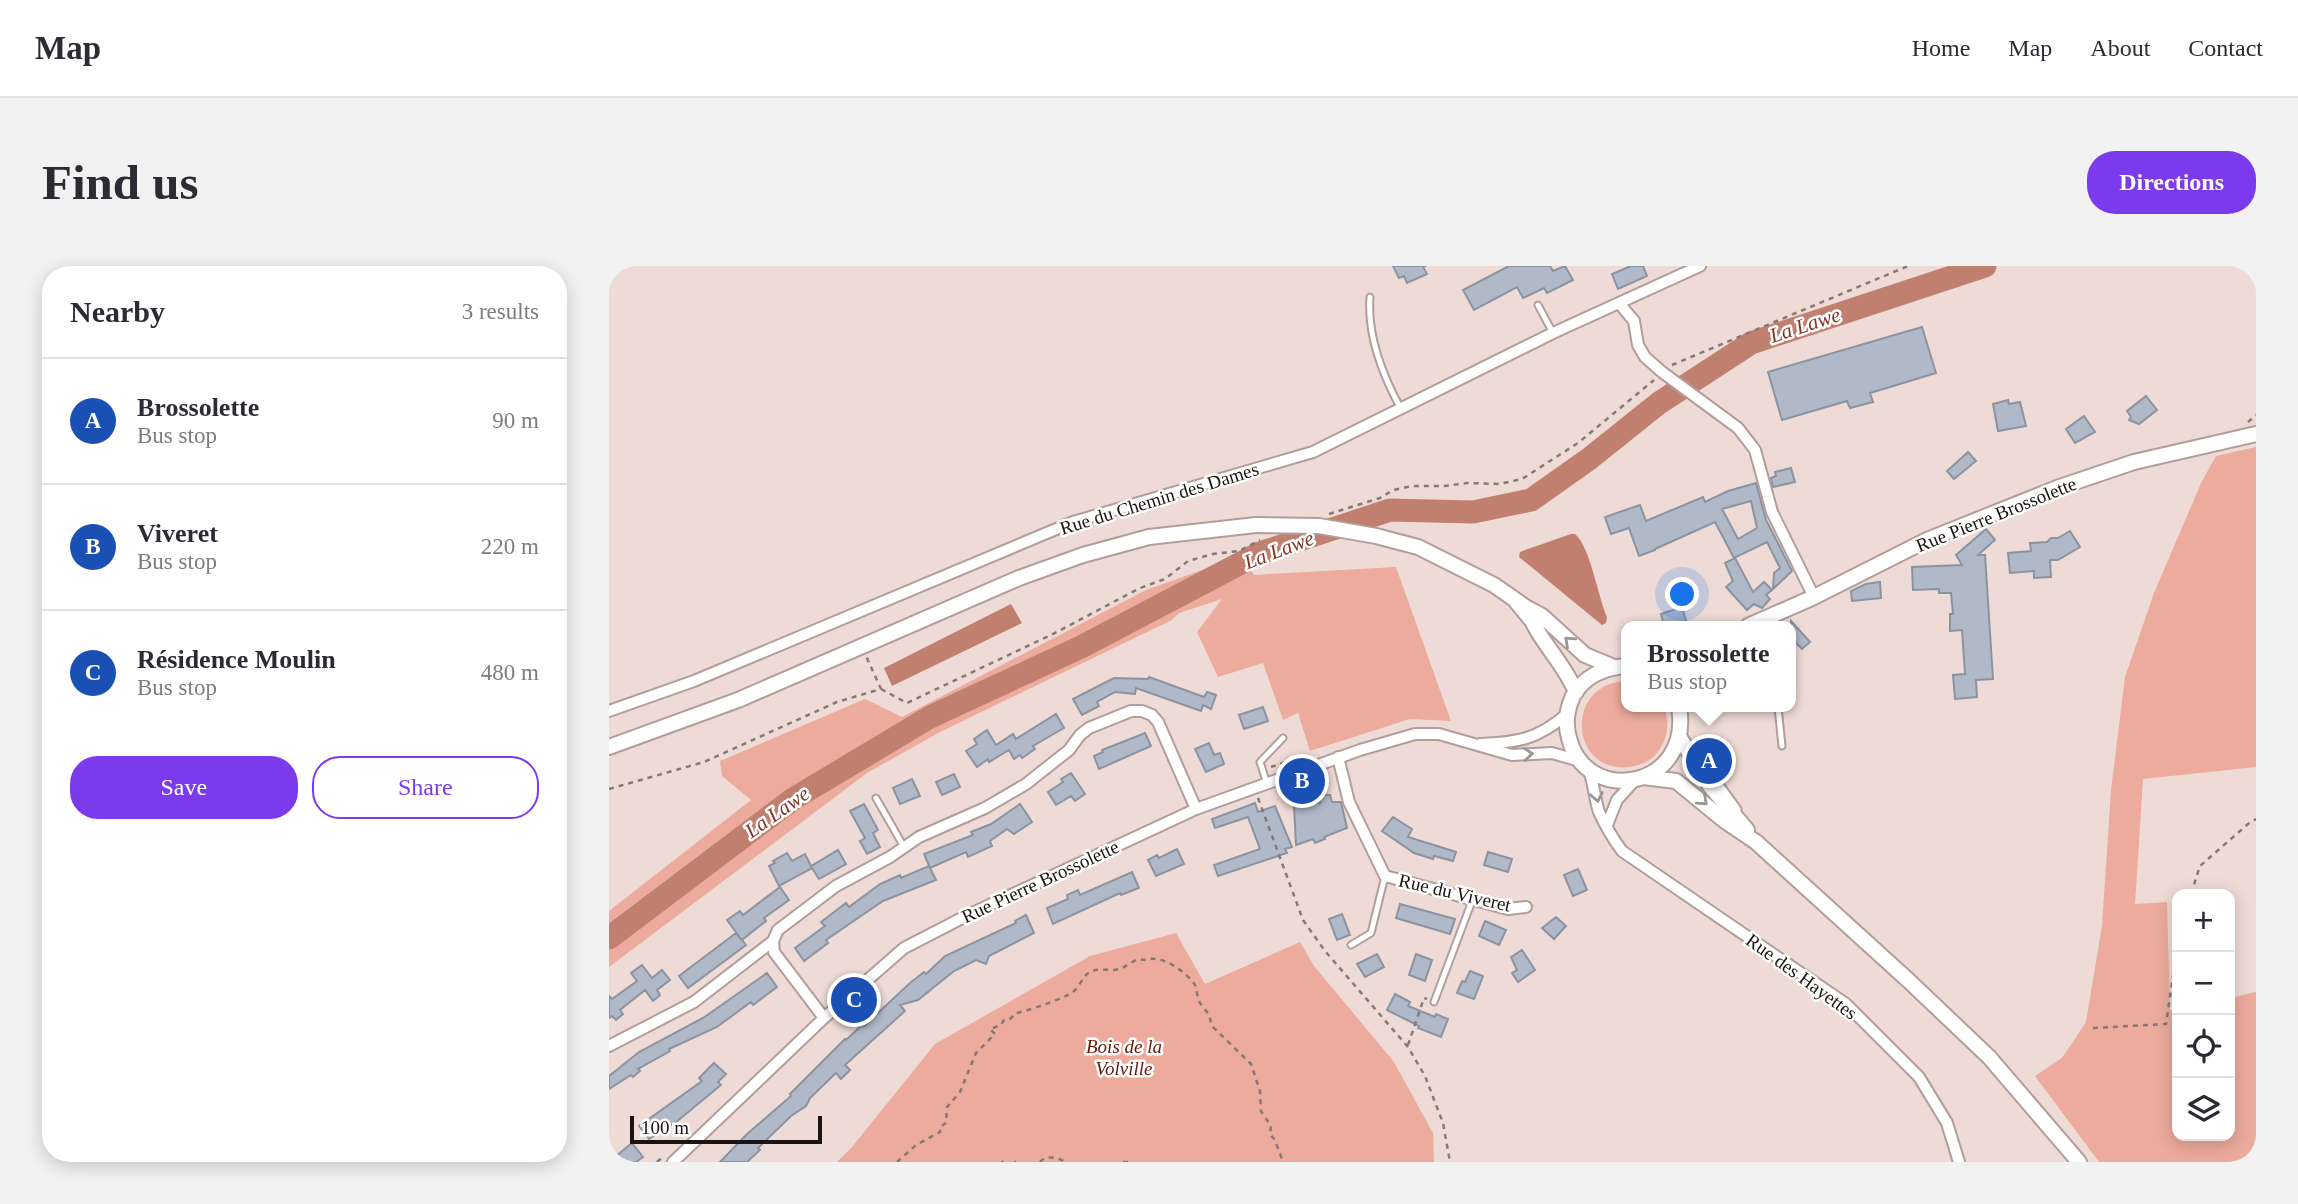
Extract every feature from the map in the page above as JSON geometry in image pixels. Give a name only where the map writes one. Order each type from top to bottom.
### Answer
[{"type":"main road","name":"Rue Pierre Brossolette","points":[[1768,621],[1927,540],[2057,488],[2134,462],[2256,434]]},
{"type":"main road","points":[[609,747],[738,700],[1019,578],[1083,555],[1149,537],[1256,525],[1319,526],[1418,547],[1465,569],[1542,616],[1585,655],[1621,667]]},
{"type":"main road","points":[[1527,608],[1531,622],[1566,670],[1574,695]]},
{"type":"main road","points":[[1621,667],[1592,676],[1574,695],[1566,724],[1570,743],[1584,764],[1610,779],[1676,780],[1725,821],[1756,842],[1899,971],[1989,1057],[2080,1162]]},
{"type":"main road","points":[[1639,779],[1666,762],[1674,751],[1679,738],[1680,712]]},
{"type":"main road","points":[[1679,738],[1710,786],[1756,842]]},
{"type":"street","name":"Rue du Chemin des Dames","points":[[609,710],[694,681],[1073,522],[1313,452],[1553,333],[1700,266]]},
{"type":"street","points":[[1619,303],[1634,321],[1638,345],[1646,357],[1738,428],[1755,450],[1772,512],[1814,597]]},
{"type":"street","points":[[609,1046],[694,1002],[773,941],[778,930],[836,886],[890,857],[919,837],[985,808],[1026,784],[1069,750],[1089,728],[1131,711],[1152,715],[1158,722],[1196,809]]},
{"type":"street","name":"Rue Pierre Brossolette","points":[[1477,744],[1509,743],[1528,739],[1547,730],[1567,714]]},
{"type":"street","name":"Rue Pierre Brossolette","points":[[670,1158],[904,947],[1196,809],[1338,757],[1415,734],[1439,734],[1512,755],[1552,752],[1584,764]]},
{"type":"street","name":"Rue du Viveret","points":[[1338,757],[1349,802],[1385,876],[1508,909],[1526,907]]},
{"type":"street","name":"Rue des Hayettes","points":[[1584,764],[1593,780],[1599,811],[1622,851],[1846,1004],[1919,1077],[1947,1122],[1959,1162]]},
{"type":"street","points":[[1607,825],[1618,800],[1639,779]]},
{"type":"street","points":[[773,941],[774,952],[824,1018]]},
{"type":"lane","points":[[1370,297],[1373,339],[1401,409]]},
{"type":"lane","points":[[1538,305],[1553,333]]},
{"type":"lane","points":[[1503,591],[1562,672],[1574,695]]},
{"type":"lane","points":[[1779,712],[1782,746]]},
{"type":"lane","points":[[1681,723],[1699,756],[1742,814],[1756,842]]},
{"type":"lane","points":[[1267,783],[1261,762],[1283,738]]},
{"type":"lane","points":[[876,798],[904,847]]},
{"type":"lane","points":[[1352,944],[1371,933],[1385,876]]},
{"type":"lane","points":[[1434,1002],[1473,898]]},
{"type":"path","points":[[1324,516],[1380,498],[1393,490],[1412,486],[1499,484],[1522,479],[1578,443],[1667,375],[1665,368],[1908,266]]},
{"type":"path","points":[[862,646],[881,689],[907,703],[1053,634],[1140,588],[1165,579],[1188,561],[1239,551],[1260,540]]},
{"type":"path","points":[[609,789],[704,762],[838,702],[881,689]]},
{"type":"path","points":[[1263,769],[1299,757],[1311,768]]},
{"type":"path","points":[[1254,788],[1303,920],[1325,951],[1408,1047],[1425,1076],[1443,1123],[1450,1162]]},
{"type":"path","points":[[2193,889],[2200,866],[2256,819]]},
{"type":"path","points":[[2093,1028],[2166,1024],[2177,952]]},
{"type":"path","points":[[897,1162],[916,1145],[940,1132],[940,1127],[946,1123],[947,1107],[960,1092],[976,1053],[995,1034],[990,1029],[1016,1013],[1066,997],[1087,974],[1098,969],[1120,969],[1139,958],[1156,958],[1178,966],[1184,976],[1194,984],[1199,1002],[1210,1014],[1211,1025],[1251,1064],[1260,1091],[1261,1111],[1271,1126],[1270,1134],[1283,1162]]},
{"type":"path","points":[[1408,1047],[1424,998],[1434,1002]]},
{"type":"path","points":[[1040,1162],[1043,1158],[1051,1157],[1065,1162]]},
{"type":"path","points":[[657,1162],[670,1158]]},
{"type":"green space","points":[[2256,447],[2256,767],[2143,779],[2135,904],[2167,902],[2172,1011],[2172,1141],[2235,1141],[2235,997],[2256,992],[2256,1162],[2099,1162],[2035,1076],[2062,1058],[2086,1022],[2102,926],[2111,790],[2125,677],[2154,593],[2202,481],[2216,456]]},
{"type":"green space","points":[[1241,556],[1254,575],[1396,567],[1451,721],[1410,719],[1310,751],[1298,713],[1283,720],[1263,663],[1218,677],[1197,632],[1222,599],[1179,613],[1172,620],[940,732],[867,773],[609,967],[609,911],[751,800],[722,776],[720,761],[865,699],[902,717],[1146,590]]},
{"type":"green space","points":[[1621,682],[1621,712],[1665,712],[1667,731],[1664,742],[1648,761],[1629,767],[1609,765],[1595,757],[1586,743],[1582,727],[1584,711],[1592,696],[1606,686]]},
{"type":"green space","name":"Bois de la Volville","points":[[1176,933],[1205,984],[1300,942],[1314,966],[1394,1062],[1433,1133],[1434,1162],[837,1162],[935,1044],[1090,956]]},
{"type":"shaded area","points":[[1575,534],[1580,540],[1589,560],[1607,617],[1606,623],[1602,625],[1519,557],[1520,552]]},
{"type":"shaded area","points":[[1011,604],[1022,623],[892,686],[884,668]]},
{"type":"building","points":[[1393,266],[1426,266],[1423,267],[1427,274],[1407,283],[1404,276],[1399,278]]},
{"type":"building","points":[[1509,266],[1550,266],[1553,271],[1565,266],[1573,280],[1547,293],[1544,288],[1523,298],[1517,287],[1474,310],[1463,290]]},
{"type":"building","points":[[1631,266],[1643,266],[1647,276],[1618,289],[1612,274]]},
{"type":"building","points":[[1922,327],[1936,373],[1870,393],[1873,402],[1850,408],[1847,401],[1782,420],[1768,372]]},
{"type":"building","points":[[2146,396],[2157,410],[2139,424],[2129,420],[2131,417],[2127,411]]},
{"type":"building","points":[[2008,400],[2009,404],[2020,402],[2026,426],[1998,431],[1993,404]]},
{"type":"building","points":[[2084,416],[2095,432],[2075,443],[2066,429]]},
{"type":"building","points":[[1968,452],[1976,461],[1954,479],[1947,471]]},
{"type":"building","points":[[1791,468],[1795,482],[1773,487],[1771,478],[1776,476],[1775,472]]},
{"type":"building","points":[[1756,483],[1766,520],[1792,571],[1773,589],[1774,573],[1780,568],[1767,542],[1734,558],[1715,522],[1639,556],[1629,528],[1611,534],[1605,517],[1640,505],[1646,521],[1703,497],[1705,502],[1728,491]],"holes":[[[1751,501],[1757,528],[1738,539],[1722,509]]]},
{"type":"building","points":[[1986,529],[1995,540],[1978,555],[1985,555],[1993,679],[1976,680],[1977,697],[1955,699],[1953,675],[1965,674],[1962,630],[1950,631],[1950,614],[1953,614],[1951,593],[1939,593],[1939,589],[1913,590],[1912,567],[1962,565],[1956,555]]},
{"type":"building","points":[[2070,531],[2080,547],[2058,560],[2050,560],[2051,577],[2034,578],[2034,571],[2010,573],[2008,553],[2031,551],[2030,543],[2047,542]]},
{"type":"building","points":[[1735,558],[1753,592],[1764,582],[1772,590],[1766,595],[1770,599],[1762,608],[1754,604],[1747,610],[1726,587],[1733,581],[1725,563]]},
{"type":"building","points":[[1880,582],[1881,598],[1852,601],[1851,591],[1866,584]]},
{"type":"building","points":[[1682,607],[1686,621],[1663,621],[1661,614]]},
{"type":"building","points":[[1796,627],[1810,642],[1802,649],[1796,643]]},
{"type":"building","points":[[1149,677],[1204,697],[1207,692],[1216,695],[1211,709],[1203,705],[1201,711],[1136,688],[1135,694],[1115,692],[1097,702],[1099,706],[1082,715],[1073,699],[1114,678]]},
{"type":"building","points":[[1263,707],[1268,721],[1244,729],[1239,715]]},
{"type":"building","points":[[1056,714],[1064,728],[1033,746],[1035,749],[1022,758],[1020,755],[1014,759],[1009,750],[977,767],[966,751],[977,744],[974,739],[987,730],[996,745],[1013,734],[1016,739]]},
{"type":"building","points":[[1145,733],[1151,746],[1099,769],[1094,756],[1103,752],[1102,750]]},
{"type":"building","points":[[1209,743],[1214,755],[1220,753],[1224,764],[1206,772],[1195,749]]},
{"type":"building","points":[[1071,773],[1085,794],[1075,801],[1071,796],[1056,805],[1048,792]]},
{"type":"building","points":[[954,774],[960,787],[942,795],[936,782]]},
{"type":"building","points":[[912,779],[920,796],[900,804],[893,788]]},
{"type":"building","points":[[1320,795],[1330,795],[1332,802],[1341,802],[1347,828],[1315,843],[1313,839],[1296,845],[1294,805],[1320,803]]},
{"type":"building","points":[[1255,803],[1258,812],[1275,806],[1292,847],[1285,849],[1287,853],[1218,876],[1214,865],[1260,849],[1248,817],[1215,828],[1212,819]]},
{"type":"building","points":[[864,804],[878,830],[873,833],[880,847],[867,854],[860,841],[865,838],[850,811]]},
{"type":"building","points":[[1020,804],[1032,822],[1014,834],[1007,829],[990,841],[992,846],[968,857],[966,852],[930,868],[924,854],[973,835],[971,832],[991,824]]},
{"type":"building","points":[[1393,817],[1412,829],[1408,837],[1456,852],[1453,861],[1414,853],[1382,831]]},
{"type":"building","points":[[1177,849],[1184,864],[1156,876],[1148,860]]},
{"type":"building","points":[[838,850],[846,864],[819,879],[812,868],[779,886],[769,866],[787,853],[792,861],[805,854],[811,866]]},
{"type":"building","points":[[1488,852],[1512,859],[1508,872],[1484,865]]},
{"type":"building","points":[[929,866],[936,880],[883,901],[826,940],[828,943],[804,961],[795,948],[825,926],[821,922],[846,903],[849,907],[880,884]]},
{"type":"building","points":[[1578,869],[1587,890],[1573,896],[1564,875]]},
{"type":"building","points":[[1132,872],[1139,888],[1121,895],[1120,893],[1053,924],[1047,908],[1068,899],[1067,895],[1078,890],[1080,895]]},
{"type":"building","points":[[780,887],[789,900],[764,918],[766,921],[742,940],[746,945],[688,988],[679,976],[736,933],[741,939],[727,920],[740,911],[743,915]]},
{"type":"building","points":[[1400,904],[1455,919],[1450,934],[1396,918]]},
{"type":"building","points":[[1342,914],[1350,935],[1337,940],[1329,919]]},
{"type":"building","points":[[1026,915],[1034,933],[989,956],[986,964],[976,960],[954,971],[918,1000],[900,1005],[905,1011],[845,1065],[850,1070],[841,1079],[836,1073],[810,1098],[806,1106],[791,1116],[758,1148],[760,1150],[747,1162],[720,1162],[791,1096],[790,1094],[845,1039],[863,1024],[864,1026],[910,983],[924,972],[926,974],[945,956],[1016,923],[1015,921]]},
{"type":"building","points":[[1556,917],[1566,926],[1554,939],[1542,928]]},
{"type":"building","points":[[1485,921],[1506,930],[1499,945],[1479,936]]},
{"type":"building","points":[[1522,950],[1535,970],[1518,982],[1512,973],[1517,970],[1511,957]]},
{"type":"building","points":[[1377,954],[1384,967],[1365,977],[1357,964]]},
{"type":"building","points":[[1416,954],[1432,960],[1425,981],[1409,975]]},
{"type":"building","points":[[642,965],[652,978],[662,970],[670,980],[657,990],[660,995],[653,1001],[645,990],[620,1010],[623,1014],[616,1020],[612,1016],[609,1018],[609,996],[612,999],[637,981],[631,973]]},
{"type":"building","points":[[1470,971],[1483,976],[1474,999],[1457,993]]},
{"type":"building","points":[[767,973],[777,987],[753,1005],[751,1002],[717,1027],[669,1049],[670,1051],[638,1069],[640,1071],[633,1077],[631,1075],[609,1089],[609,1076],[639,1052],[703,1018]]},
{"type":"building","points":[[1395,994],[1410,1002],[1408,1006],[1435,1017],[1436,1014],[1448,1019],[1441,1037],[1418,1028],[1419,1026],[1387,1010]]},
{"type":"building","points":[[714,1063],[726,1074],[718,1082],[721,1085],[675,1123],[649,1139],[639,1126],[702,1081],[699,1078]]},
{"type":"building","points":[[632,1143],[643,1157],[636,1162],[609,1162]]},
{"type":"waterway","name":"La Lawe","points":[[609,938],[793,799],[930,717],[1081,647],[1260,553],[1390,510],[1473,512],[1531,500],[1589,459],[1659,403],[1751,343],[1985,266]]},
{"type":"place","name":"Brossolette","points":[[1709,761]]},
{"type":"place","name":"Viveret","points":[[1302,781]]},
{"type":"place","name":"Résidence Moulin","points":[[854,1000]]}]
